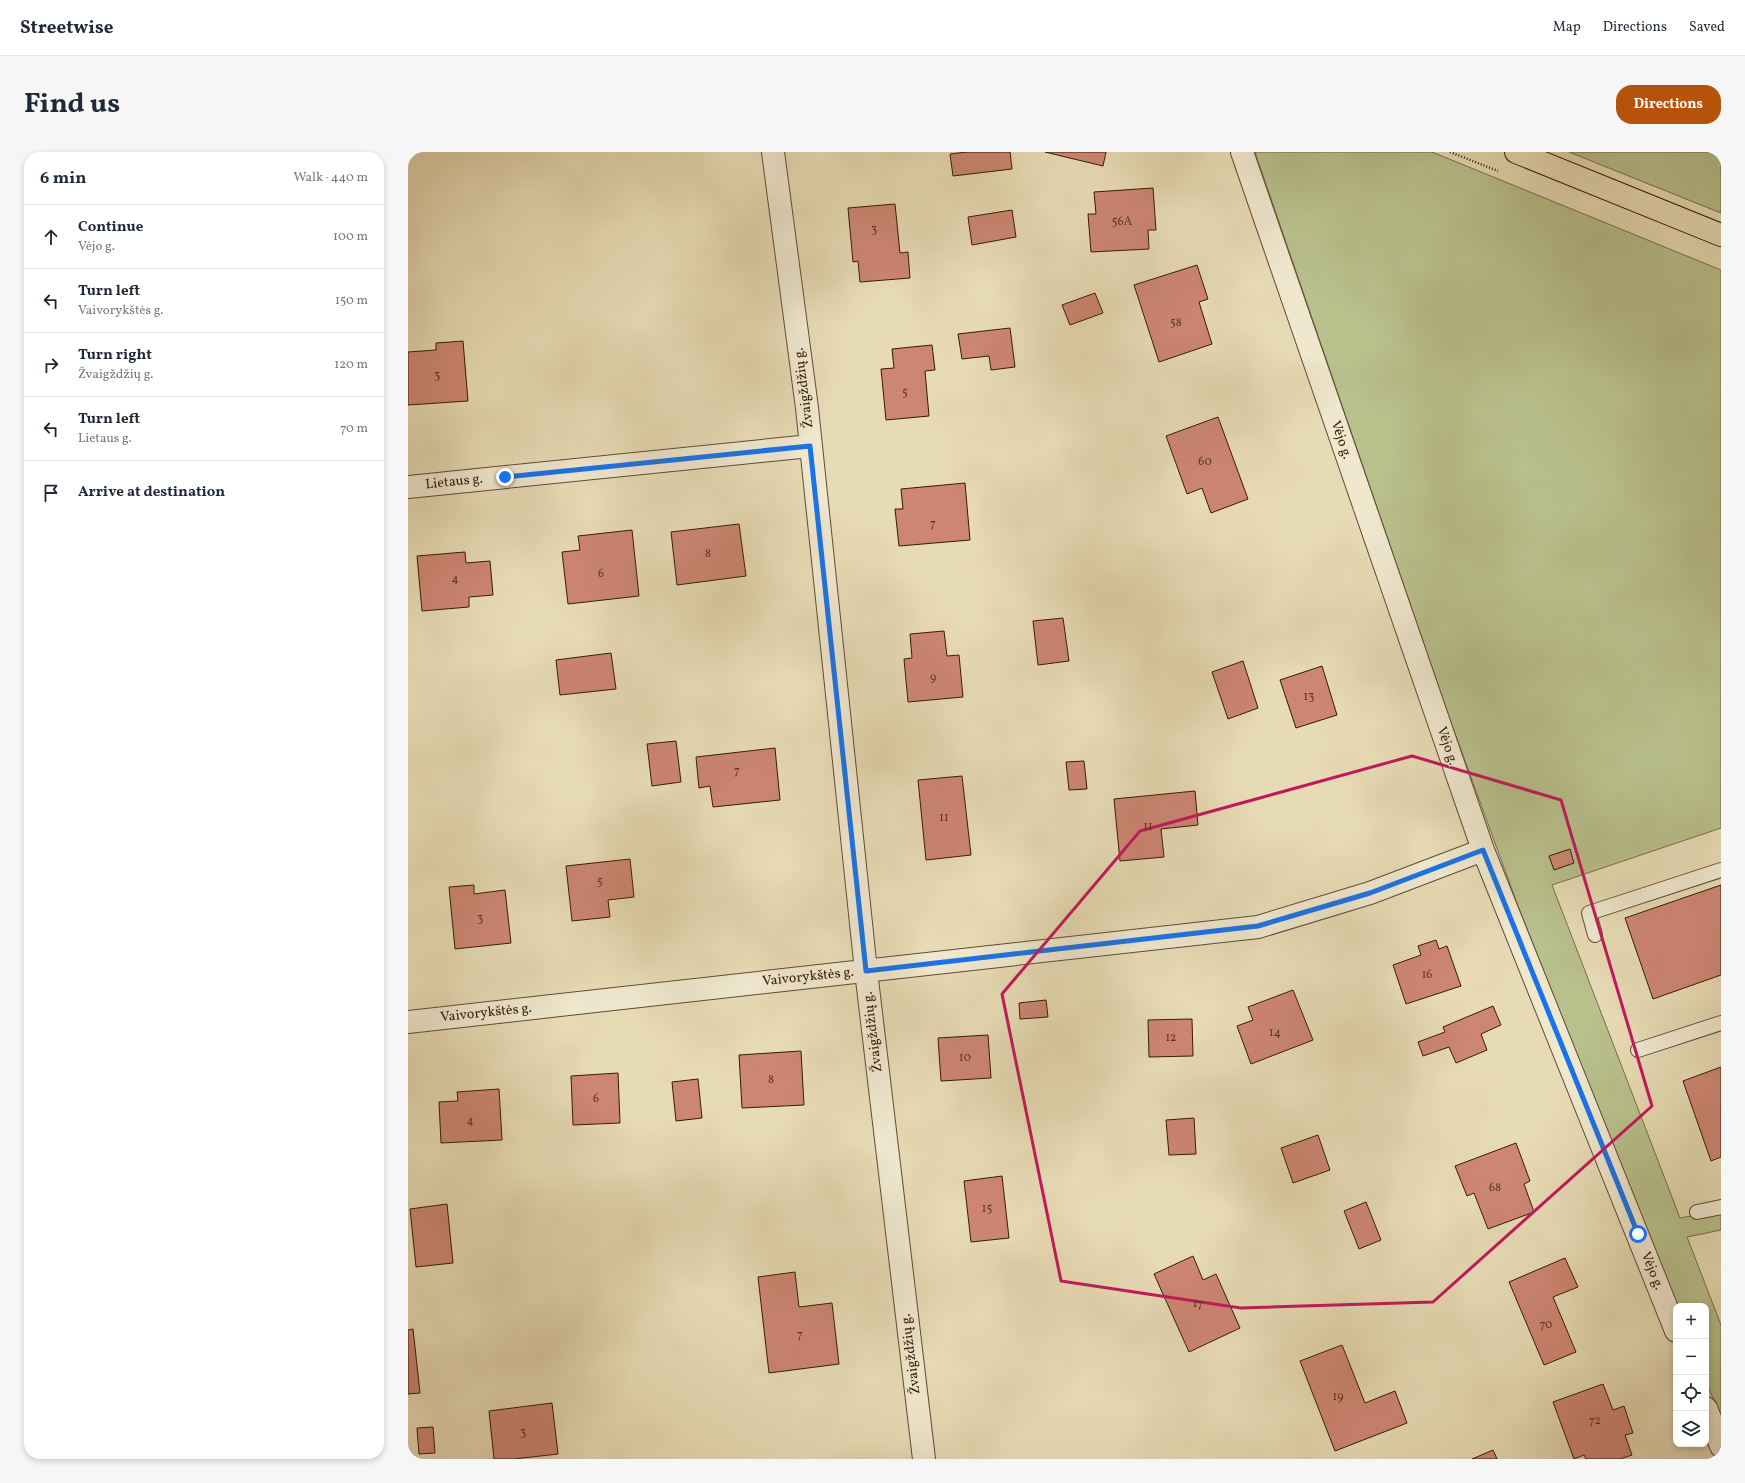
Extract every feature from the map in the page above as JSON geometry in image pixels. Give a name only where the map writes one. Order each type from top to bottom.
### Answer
[{"type":"highway","points":[[1516,152],[1721,236]]},
{"type":"street","name":"Žvaigždžių g.","points":[[773,152],[807,408],[866,971],[924,1459]]},
{"type":"street","name":"Vėjo g.","points":[[1242,152],[1483,850],[1673,1325]]},
{"type":"street","name":"Lietaus g.","points":[[408,487],[810,446]]},
{"type":"street","name":"Vaivorykštės g.","points":[[408,1022],[1258,926],[1370,893],[1483,850]]},
{"type":"street","points":[[1707,1411],[1721,1446]]},
{"type":"lane","points":[[1595,935],[1589,913],[1721,870]]},
{"type":"lane","points":[[1638,1050],[1721,1023]]},
{"type":"lane","points":[[1697,1212],[1721,1207]]},
{"type":"highlighted area","points":[[1412,756],[1561,800],[1652,1106],[1433,1302],[1241,1308],[1061,1281],[1002,994],[1140,831]]},
{"type":"green space","points":[[1255,152],[1432,152],[1721,270],[1721,828],[1552,885],[1680,1218],[1721,1210],[1721,1230],[1687,1237],[1721,1325],[1721,1418],[1709,1388],[1709,1303],[1675,1303],[1518,906],[1449,717]]},
{"type":"green space","points":[[1569,152],[1721,152],[1721,213]]},
{"type":"building","points":[[967,152],[1010,152],[1012,169],[953,176],[950,154]]},
{"type":"building","points":[[1045,152],[1106,152],[1103,166]]},
{"type":"building","points":[[1153,188],[1156,230],[1148,230],[1149,249],[1091,252],[1088,214],[1096,214],[1094,192]]},
{"type":"building","points":[[895,204],[900,253],[908,252],[910,278],[860,282],[858,261],[853,262],[848,208]]},
{"type":"building","points":[[1012,210],[1016,237],[972,245],[968,217]]},
{"type":"building","points":[[1197,265],[1208,299],[1199,302],[1212,344],[1159,362],[1134,285]]},
{"type":"building","points":[[1095,293],[1103,313],[1070,325],[1062,305]]},
{"type":"building","points":[[1010,328],[1015,367],[991,370],[989,356],[962,359],[958,334]]},
{"type":"building","points":[[463,341],[468,401],[408,405],[408,352],[436,350],[436,343]]},
{"type":"building","points":[[932,345],[935,370],[925,371],[929,416],[886,420],[881,369],[894,368],[892,349]]},
{"type":"building","points":[[1218,417],[1248,499],[1211,513],[1202,488],[1187,494],[1166,436]]},
{"type":"building","points":[[965,483],[970,540],[899,546],[895,509],[903,509],[901,489]]},
{"type":"building","points":[[739,524],[746,576],[677,585],[671,532]]},
{"type":"building","points":[[632,530],[639,596],[568,604],[562,552],[580,550],[578,536]]},
{"type":"building","points":[[465,552],[466,563],[490,561],[493,595],[469,597],[469,607],[422,611],[417,556]]},
{"type":"building","points":[[1063,618],[1069,661],[1038,665],[1033,621]]},
{"type":"building","points":[[944,631],[947,656],[959,655],[963,697],[908,702],[904,659],[912,658],[910,634]]},
{"type":"building","points":[[611,653],[616,689],[560,695],[556,660]]},
{"type":"building","points":[[1243,661],[1258,708],[1228,719],[1212,672]]},
{"type":"building","points":[[1322,666],[1337,715],[1296,728],[1280,680]]},
{"type":"building","points":[[676,741],[681,782],[652,786],[647,744]]},
{"type":"building","points":[[775,748],[780,800],[713,807],[710,786],[699,788],[696,757]]},
{"type":"building","points":[[1084,761],[1087,789],[1069,790],[1066,762]]},
{"type":"building","points":[[962,776],[971,855],[926,860],[918,780]]},
{"type":"building","points":[[1195,791],[1198,825],[1161,829],[1164,857],[1120,861],[1114,799]]},
{"type":"building","points":[[1570,849],[1574,863],[1554,870],[1549,856]]},
{"type":"building","points":[[630,859],[634,897],[608,900],[610,917],[572,921],[566,866]]},
{"type":"building","points":[[474,885],[474,894],[505,890],[511,943],[455,949],[449,887]]},
{"type":"building","points":[[1721,885],[1721,975],[1653,999],[1625,918]]},
{"type":"building","points":[[1436,940],[1439,949],[1447,946],[1461,986],[1406,1004],[1393,965],[1421,955],[1418,946]]},
{"type":"building","points":[[1293,990],[1313,1040],[1251,1064],[1237,1026],[1253,1020],[1248,1007]]},
{"type":"building","points":[[1046,1000],[1048,1017],[1020,1019],[1019,1003]]},
{"type":"building","points":[[1493,1006],[1501,1025],[1481,1034],[1487,1050],[1456,1063],[1449,1047],[1423,1056],[1418,1042],[1445,1032],[1443,1027]]},
{"type":"building","points":[[1192,1019],[1193,1056],[1149,1057],[1148,1020]]},
{"type":"building","points":[[988,1035],[991,1078],[941,1081],[938,1038]]},
{"type":"building","points":[[801,1051],[804,1105],[742,1108],[739,1055]]},
{"type":"building","points":[[1721,1067],[1721,1157],[1711,1161],[1683,1081]]},
{"type":"building","points":[[618,1073],[620,1123],[573,1125],[571,1076]]},
{"type":"building","points":[[698,1079],[702,1118],[676,1121],[672,1082]]},
{"type":"building","points":[[499,1089],[502,1140],[441,1143],[439,1102],[458,1101],[457,1092]]},
{"type":"building","points":[[1194,1118],[1196,1154],[1169,1155],[1166,1120]]},
{"type":"building","points":[[1318,1135],[1330,1170],[1293,1183],[1281,1148]]},
{"type":"building","points":[[1516,1143],[1530,1181],[1524,1184],[1534,1212],[1488,1229],[1474,1193],[1467,1196],[1455,1166]]},
{"type":"building","points":[[1002,1176],[1009,1238],[971,1242],[964,1181]]},
{"type":"building","points":[[1366,1202],[1381,1240],[1359,1249],[1344,1211]]},
{"type":"building","points":[[447,1204],[453,1263],[416,1267],[410,1209]]},
{"type":"building","points":[[1193,1256],[1203,1280],[1216,1274],[1240,1328],[1189,1352],[1154,1274]]},
{"type":"building","points":[[1565,1258],[1578,1287],[1553,1297],[1576,1352],[1544,1365],[1509,1282]]},
{"type":"building","points":[[795,1272],[799,1307],[832,1303],[839,1364],[769,1373],[758,1277]]},
{"type":"building","points":[[413,1329],[420,1393],[408,1394],[408,1330]]},
{"type":"building","points":[[1342,1345],[1365,1403],[1395,1391],[1407,1423],[1335,1451],[1300,1361]]},
{"type":"building","points":[[1603,1384],[1613,1410],[1624,1406],[1633,1433],[1625,1435],[1632,1455],[1620,1459],[1586,1459],[1584,1455],[1574,1459],[1553,1402]]},
{"type":"building","points":[[552,1403],[558,1454],[514,1459],[494,1459],[489,1411]]},
{"type":"building","points":[[433,1427],[435,1453],[419,1454],[417,1428]]},
{"type":"building","points":[[1493,1450],[1497,1459],[1472,1459]]},
{"type":"route","points":[[505,477],[810,446],[866,971],[1258,926],[1370,893],[1483,850],[1638,1234]]}]
